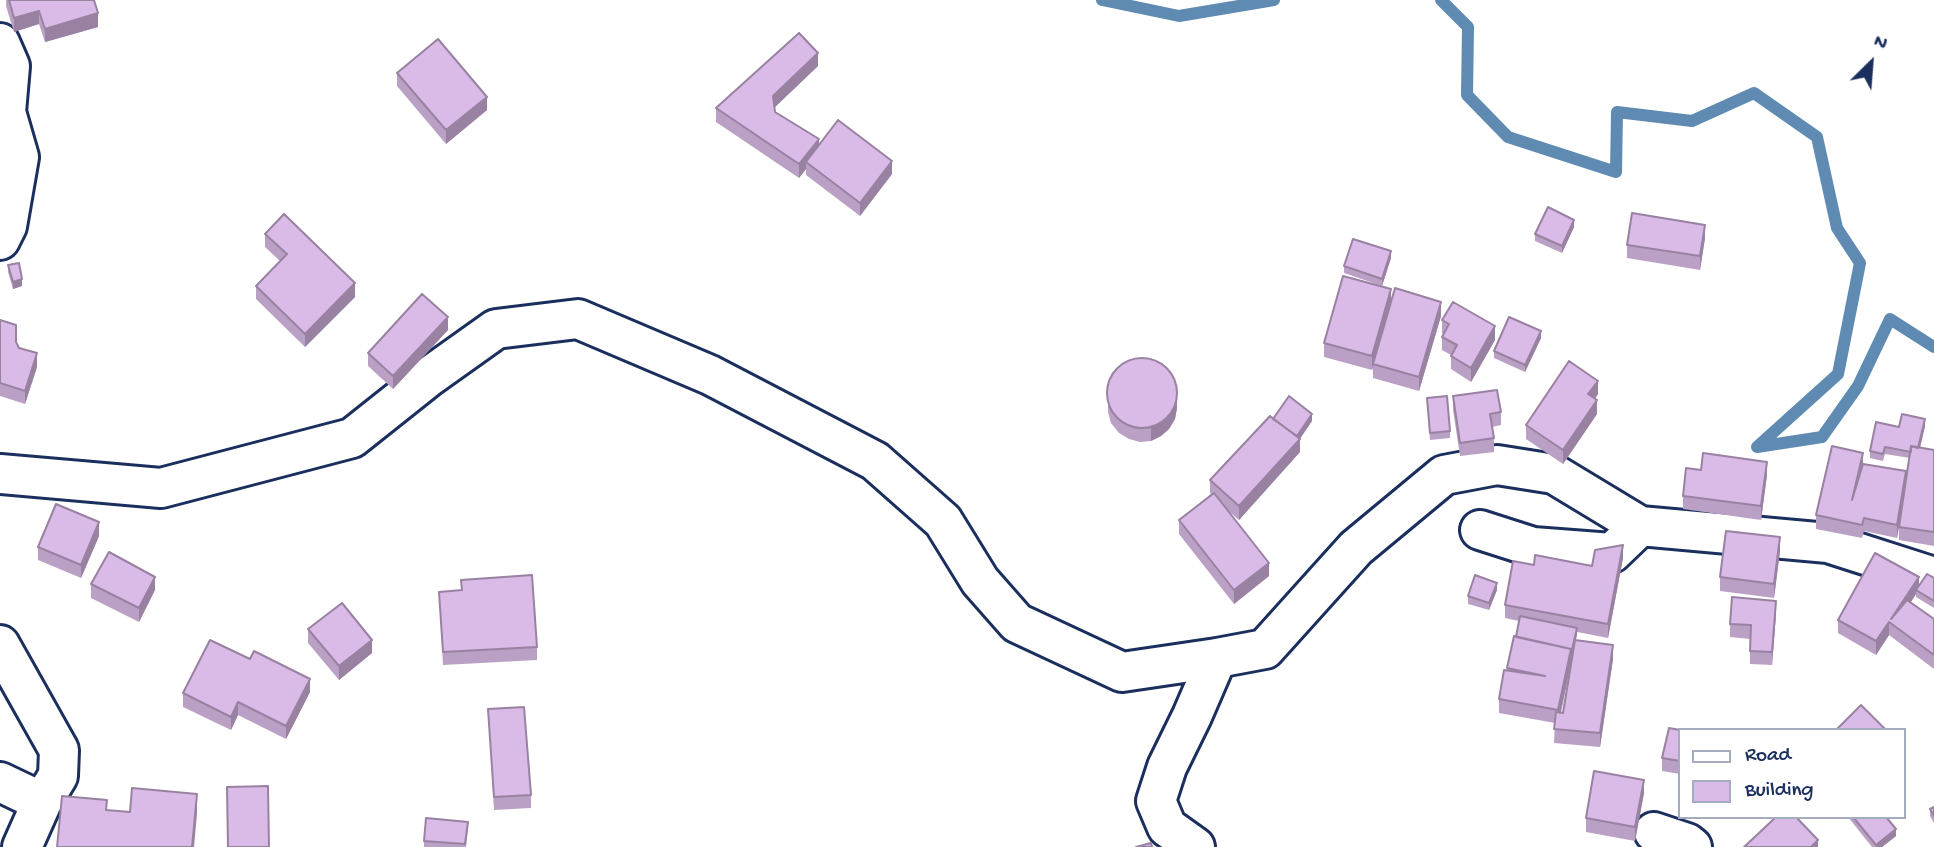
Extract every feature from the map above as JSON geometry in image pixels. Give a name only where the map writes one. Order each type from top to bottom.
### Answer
[{"type":"street","points":[[0,43],[10,66],[3,108],[19,157],[6,226],[0,240]]},
{"type":"street","points":[[0,474],[161,488],[352,438],[430,376],[496,330],[578,319],[710,375],[875,461],[943,520],[979,581],[1017,623],[1122,672],[1265,649],[1356,548],[1444,474],[1497,465],[1554,474],[1640,526],[1828,543],[1934,577]]},
{"type":"street","points":[[1480,530],[1533,547],[1612,553],[1640,526]]},
{"type":"street","points":[[0,645],[59,750],[58,776],[42,802],[22,847]]},
{"type":"street","points":[[1195,847],[1167,827],[1156,801],[1167,767],[1217,658]]},
{"type":"street","points":[[0,782],[42,802]]},
{"type":"street","points":[[1654,832],[1692,847]]},
{"type":"building","points":[[9,0],[94,0],[98,13],[45,29],[39,11],[14,18]]},
{"type":"building","points":[[799,33],[818,53],[773,96],[775,112],[819,139],[799,164],[716,108]]},
{"type":"building","points":[[438,39],[487,97],[446,130],[397,73]]},
{"type":"building","points":[[838,120],[892,161],[860,203],[806,162]]},
{"type":"building","points":[[1548,207],[1574,220],[1562,246],[1535,234]]},
{"type":"building","points":[[1632,213],[1705,225],[1700,256],[1627,245]]},
{"type":"building","points":[[284,214],[355,283],[305,334],[256,286],[287,254],[265,234]]},
{"type":"building","points":[[1353,239],[1391,251],[1382,279],[1344,266]]},
{"type":"building","points":[[19,263],[22,279],[13,282],[8,265]]},
{"type":"building","points":[[1343,276],[1391,289],[1372,356],[1324,343]]},
{"type":"building","points":[[1395,288],[1441,302],[1419,377],[1373,364]]},
{"type":"building","points":[[422,294],[448,317],[393,376],[368,353]]},
{"type":"building","points":[[1453,302],[1495,326],[1471,368],[1451,356],[1457,345],[1442,337],[1449,324],[1442,320]]},
{"type":"building","points":[[1509,317],[1541,331],[1525,365],[1494,351]]},
{"type":"building","points":[[0,320],[16,325],[16,342],[19,348],[37,353],[25,391],[0,383]]},
{"type":"building","points":[[1142,358],[1167,368],[1177,393],[1167,418],[1142,428],[1117,418],[1107,393],[1117,368]]},
{"type":"building","points":[[1569,361],[1598,381],[1588,394],[1597,400],[1563,450],[1526,425]]},
{"type":"building","points":[[1497,390],[1501,412],[1490,414],[1494,438],[1460,443],[1453,396]]},
{"type":"building","points":[[1289,396],[1312,414],[1297,436],[1273,419]]},
{"type":"building","points":[[1447,396],[1450,431],[1430,433],[1427,398]]},
{"type":"building","points":[[1902,414],[1925,419],[1918,448],[1911,446],[1911,452],[1885,447],[1883,454],[1870,451],[1876,422],[1899,427]]},
{"type":"building","points":[[1270,416],[1300,439],[1239,506],[1210,480]]},
{"type":"building","points":[[1832,446],[1863,453],[1852,500],[1863,464],[1906,471],[1897,525],[1864,518],[1862,525],[1816,515]]},
{"type":"building","points":[[1911,446],[1934,450],[1934,532],[1899,527]]},
{"type":"building","points":[[1703,453],[1767,462],[1761,506],[1683,496],[1686,468],[1701,470]]},
{"type":"building","points":[[1214,493],[1269,563],[1234,590],[1179,520]]},
{"type":"building","points":[[56,504],[99,522],[81,565],[38,547]]},
{"type":"building","points":[[1726,531],[1780,537],[1774,584],[1720,577]]},
{"type":"building","points":[[1623,545],[1608,624],[1505,605],[1513,561],[1534,565],[1535,555],[1592,566],[1595,550]]},
{"type":"building","points":[[109,552],[155,577],[139,608],[91,584]]},
{"type":"building","points":[[1875,553],[1919,577],[1891,619],[1907,600],[1934,619],[1934,655],[1889,622],[1876,641],[1838,620]]},
{"type":"building","points":[[1927,574],[1934,578],[1934,601],[1916,590]]},
{"type":"building","points":[[532,575],[537,647],[443,652],[439,592],[462,590],[461,580]]},
{"type":"building","points":[[1475,575],[1497,583],[1489,603],[1468,596]]},
{"type":"building","points":[[1732,597],[1776,601],[1772,652],[1750,651],[1751,625],[1730,624]]},
{"type":"building","points":[[342,603],[372,640],[339,666],[308,629]]},
{"type":"building","points":[[1520,616],[1577,628],[1571,654],[1571,649],[1516,637]]},
{"type":"building","points":[[1514,636],[1571,649],[1558,710],[1499,699],[1504,670],[1545,676],[1507,668]]},
{"type":"building","points":[[210,640],[250,659],[254,651],[310,679],[286,726],[238,702],[231,717],[183,693]]},
{"type":"building","points":[[1575,640],[1613,645],[1600,733],[1554,729],[1556,712],[1563,713]]},
{"type":"building","points":[[1861,705],[1884,728],[1838,728]]},
{"type":"building","points":[[524,707],[531,795],[494,797],[488,709]]},
{"type":"building","points":[[1669,728],[1678,730],[1678,761],[1662,758]]},
{"type":"building","points":[[1594,771],[1644,780],[1635,827],[1586,818]]},
{"type":"building","points":[[268,786],[269,847],[228,847],[227,787]]},
{"type":"building","points":[[132,788],[197,794],[192,847],[57,847],[62,796],[107,800],[106,810],[130,812]]},
{"type":"building","points":[[426,818],[468,822],[465,844],[424,841]]},
{"type":"building","points":[[1774,819],[1798,819],[1818,840],[1811,847],[1744,847]]},
{"type":"building","points":[[1855,819],[1888,819],[1896,829],[1876,845]]},
{"type":"building","points":[[1151,843],[1152,847],[1136,847]]},
{"type":"waterway","points":[[1102,0],[1179,16],[1274,0]]},
{"type":"waterway","points":[[1441,0],[1468,27],[1467,95],[1508,137],[1616,172],[1617,112],[1692,121],[1754,93],[1817,137],[1837,228],[1860,263],[1838,374],[1757,447],[1822,437],[1858,386],[1890,319],[1934,347]]}]
